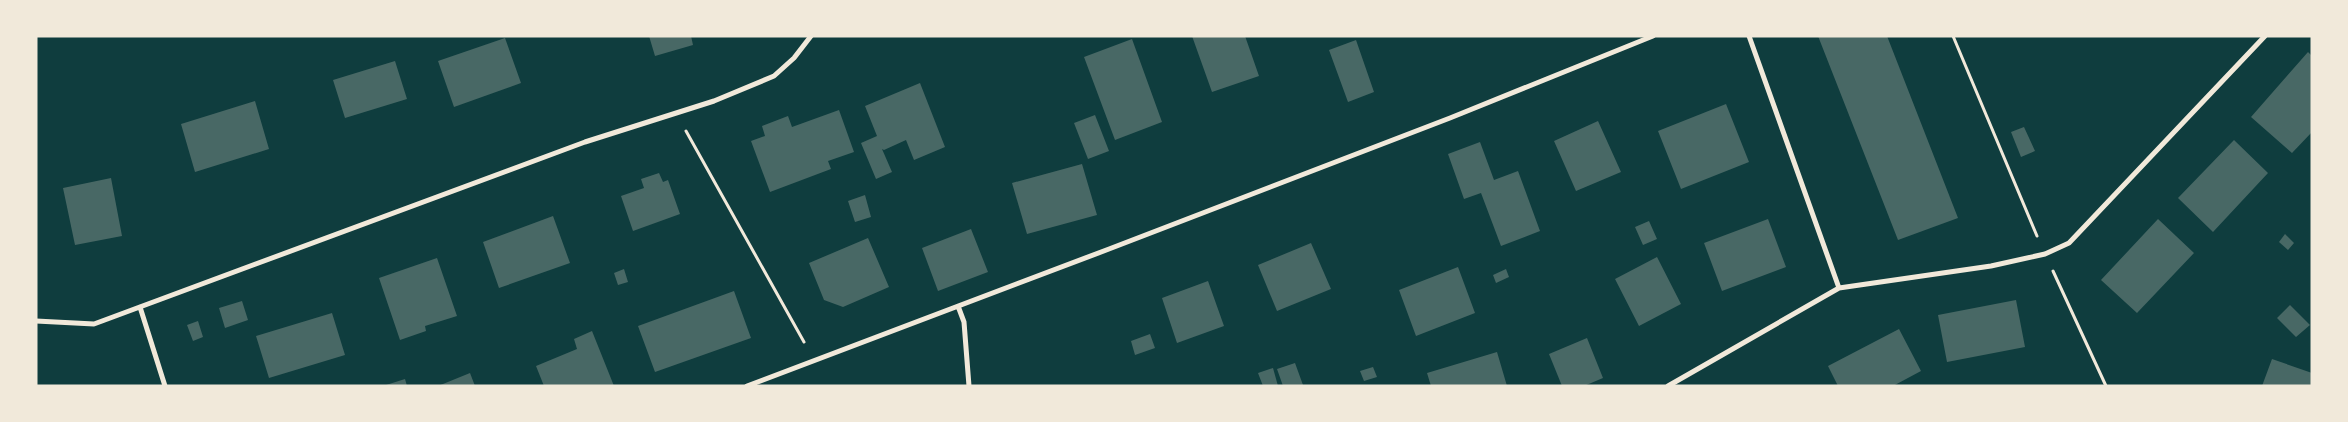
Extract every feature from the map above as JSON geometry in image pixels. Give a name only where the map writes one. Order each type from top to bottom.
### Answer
[{"type":"street","points":[[36,321],[94,324],[576,146],[714,102],[774,76],[794,58],[811,36]]},
{"type":"street","points":[[747,386],[1423,128],[1653,36]]},
{"type":"street","points":[[1748,36],[1839,288]]},
{"type":"street","points":[[1668,386],[1839,288],[1991,266],[2045,254],[2069,243],[2265,36]]},
{"type":"street","points":[[958,306],[964,322],[969,386]]},
{"type":"street","points":[[140,307],[165,386]]},
{"type":"path","points":[[1953,36],[2045,254],[2106,386]]},
{"type":"path","points":[[676,114],[814,359]]},
{"type":"building","points":[[649,36],[691,36],[693,45],[655,56]]},
{"type":"building","points":[[1192,36],[1245,36],[1259,76],[1212,92]]},
{"type":"building","points":[[1818,36],[1887,36],[1958,218],[1898,240]]},
{"type":"building","points":[[505,38],[521,83],[454,107],[438,61]]},
{"type":"building","points":[[1132,39],[1162,122],[1115,140],[1084,57]]},
{"type":"building","points":[[1356,40],[1374,92],[1348,102],[1329,50]]},
{"type":"building","points":[[2308,52],[2312,56],[2312,132],[2292,153],[2251,117]]},
{"type":"building","points":[[395,61],[407,99],[345,118],[333,80]]},
{"type":"building","points":[[920,83],[945,147],[914,160],[906,140],[884,150],[882,149],[892,172],[876,179],[861,143],[877,136],[865,106]]},
{"type":"building","points":[[255,101],[269,149],[195,172],[181,124]]},
{"type":"building","points":[[1726,104],[1749,162],[1681,189],[1658,131]]},
{"type":"building","points":[[839,110],[854,152],[828,161],[831,169],[770,192],[751,141],[765,136],[762,126],[788,116],[792,127]]},
{"type":"building","points":[[1095,115],[1109,151],[1088,159],[1074,123]]},
{"type":"building","points":[[1598,121],[1621,172],[1576,191],[1554,141]]},
{"type":"building","points":[[2024,127],[2035,151],[2021,157],[2011,132]]},
{"type":"building","points":[[2234,140],[2268,173],[2213,232],[2178,198]]},
{"type":"building","points":[[1480,142],[1494,180],[1518,171],[1540,231],[1501,246],[1481,193],[1464,199],[1448,154]]},
{"type":"building","points":[[1082,164],[1097,215],[1027,234],[1012,183]]},
{"type":"building","points":[[659,173],[663,182],[668,180],[680,214],[633,231],[621,196],[644,188],[641,179]]},
{"type":"building","points":[[111,178],[122,236],[75,245],[63,188]]},
{"type":"building","points":[[865,195],[871,217],[855,222],[848,201]]},
{"type":"building","points":[[553,216],[570,263],[499,288],[483,242]]},
{"type":"building","points":[[1768,219],[1786,267],[1722,291],[1704,243]]},
{"type":"building","points":[[2158,219],[2194,253],[2137,313],[2101,280]]},
{"type":"building","points":[[1649,221],[1657,239],[1643,245],[1635,227]]},
{"type":"building","points":[[971,229],[988,272],[938,291],[922,248]]},
{"type":"building","points":[[2285,234],[2294,243],[2288,250],[2279,242]]},
{"type":"building","points":[[868,238],[889,287],[843,307],[824,300],[809,263]]},
{"type":"building","points":[[1311,243],[1331,289],[1277,311],[1258,265]]},
{"type":"building","points":[[1657,257],[1681,304],[1639,326],[1615,279]]},
{"type":"building","points":[[437,258],[457,316],[425,326],[426,331],[400,340],[379,278]]},
{"type":"building","points":[[1458,267],[1475,313],[1416,336],[1399,290]]},
{"type":"building","points":[[624,269],[628,282],[618,285],[614,273]]},
{"type":"building","points":[[1506,269],[1509,277],[1496,283],[1493,275]]},
{"type":"building","points":[[1208,281],[1224,326],[1177,343],[1162,298]]},
{"type":"building","points":[[734,291],[751,338],[655,372],[638,326]]},
{"type":"building","points":[[2016,300],[2025,347],[1947,362],[1938,315]]},
{"type":"building","points":[[242,301],[248,320],[225,328],[219,308]]},
{"type":"building","points":[[2290,305],[2310,325],[2296,337],[2277,318]]},
{"type":"building","points":[[332,313],[345,355],[269,378],[256,336]]},
{"type":"building","points":[[198,321],[203,337],[193,341],[187,325]]},
{"type":"building","points":[[1899,329],[1921,371],[1893,386],[1838,386],[1828,366]]},
{"type":"building","points":[[592,331],[614,386],[544,386],[536,366],[577,349],[574,339]]},
{"type":"building","points":[[1150,334],[1155,348],[1135,355],[1131,341]]},
{"type":"building","points":[[1587,338],[1603,378],[1584,386],[1562,386],[1549,354]]},
{"type":"building","points":[[1497,352],[1507,386],[1431,386],[1427,373]]},
{"type":"building","points":[[2272,359],[2312,373],[2312,386],[2262,386]]},
{"type":"building","points":[[1295,363],[1303,385],[1283,386],[1277,369]]},
{"type":"building","points":[[1373,367],[1377,377],[1364,381],[1360,371]]},
{"type":"building","points":[[1273,368],[1278,386],[1263,386],[1258,373]]},
{"type":"building","points":[[470,373],[475,386],[438,386]]},
{"type":"building","points":[[405,379],[407,386],[386,386],[386,385]]}]
